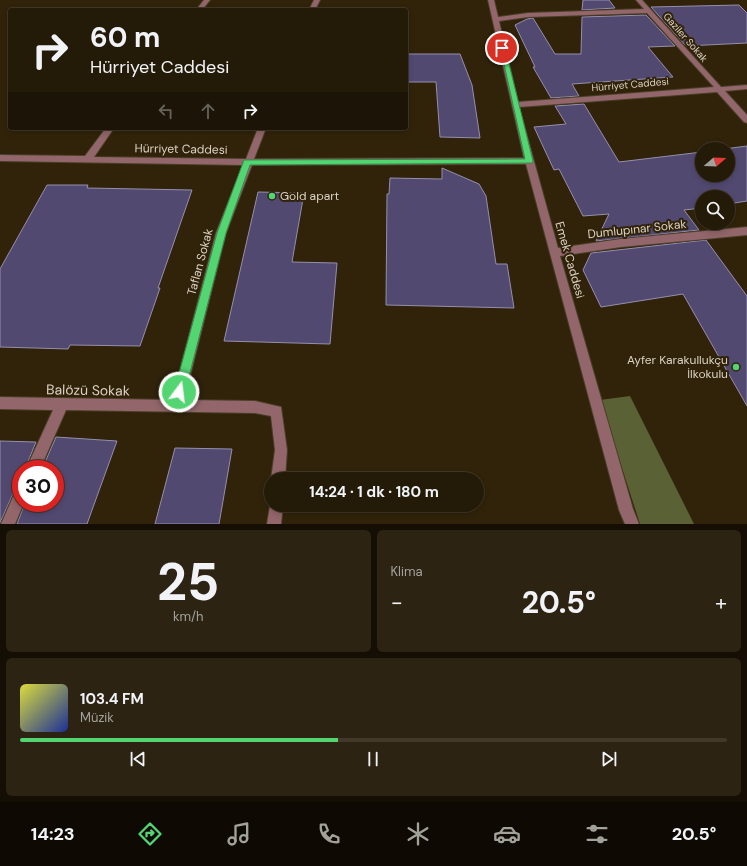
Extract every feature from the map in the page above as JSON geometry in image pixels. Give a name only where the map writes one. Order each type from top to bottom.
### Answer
[{"type":"street","points":[[201,8],[207,0]]},
{"type":"street","name":"Emek Caddesi","points":[[491,0],[515,105],[530,161],[626,510],[632,524]]},
{"type":"street","name":"Gaziler Sokak","points":[[639,0],[747,120]]},
{"type":"street","points":[[496,19],[528,15],[649,11]]},
{"type":"street","name":"Hürriyet Caddesi","points":[[515,105],[717,88],[747,87]]},
{"type":"street","points":[[87,160],[109,130]]},
{"type":"street","name":"Taflan Sokak","points":[[176,406],[221,233],[247,162],[261,130]]},
{"type":"street","name":"Hürriyet Caddesi","points":[[0,158],[247,162],[530,161]]},
{"type":"street","name":"Dumlupınar Sokak","points":[[555,253],[621,242],[747,231]]},
{"type":"street","name":"Balözü Sokak","points":[[0,403],[255,407],[277,411],[281,450],[279,472]]},
{"type":"street","points":[[37,460],[62,404]]},
{"type":"street","points":[[8,524],[13,512]]},
{"type":"street","points":[[274,524],[275,512]]},
{"type":"green space","points":[[630,396],[694,524],[640,524],[600,400]]},
{"type":"building","points":[[583,0],[609,0],[615,8],[582,10]]},
{"type":"building","points":[[739,5],[747,13],[747,43],[686,46],[651,7]]},
{"type":"building","points":[[646,15],[675,46],[648,47],[673,77],[572,84],[579,96],[551,98],[533,67],[535,67],[515,25],[527,19],[533,18],[555,54],[581,54],[582,17]]},
{"type":"building","points":[[408,54],[460,54],[472,85],[480,138],[440,137],[436,82],[408,82]]},
{"type":"building","points":[[584,104],[619,162],[695,153],[695,182],[735,182],[735,148],[747,146],[747,201],[735,203],[735,190],[695,190],[695,209],[684,210],[695,225],[695,230],[699,230],[596,241],[609,214],[583,216],[559,169],[554,170],[534,127],[566,124],[555,106]]},
{"type":"building","points":[[442,168],[479,184],[486,196],[496,264],[507,264],[514,308],[386,305],[387,194],[389,194],[390,178],[442,179]]},
{"type":"building","points":[[47,185],[88,185],[87,188],[192,190],[158,288],[160,288],[140,346],[70,345],[68,349],[0,347],[0,269]]},
{"type":"building","points":[[258,192],[304,193],[292,262],[337,263],[330,344],[224,341]]},
{"type":"building","points":[[706,240],[747,296],[747,406],[683,294],[601,307],[583,270],[591,253]]},
{"type":"building","points":[[56,437],[117,441],[87,524],[17,524],[22,512],[64,512],[64,460],[46,460]]},
{"type":"building","points":[[0,441],[36,442],[29,460],[12,460],[12,496],[0,523]]},
{"type":"building","points":[[175,448],[232,449],[219,524],[155,524]]},
{"type":"place","name":"Gold apart","points":[[272,196]]},
{"type":"place","name":"Ayfer Karakullukçu İlkokulu","points":[[736,367]]},
{"type":"route","points":[[179,392],[221,233],[247,162],[445,163],[530,161],[522,136],[502,48]]}]
